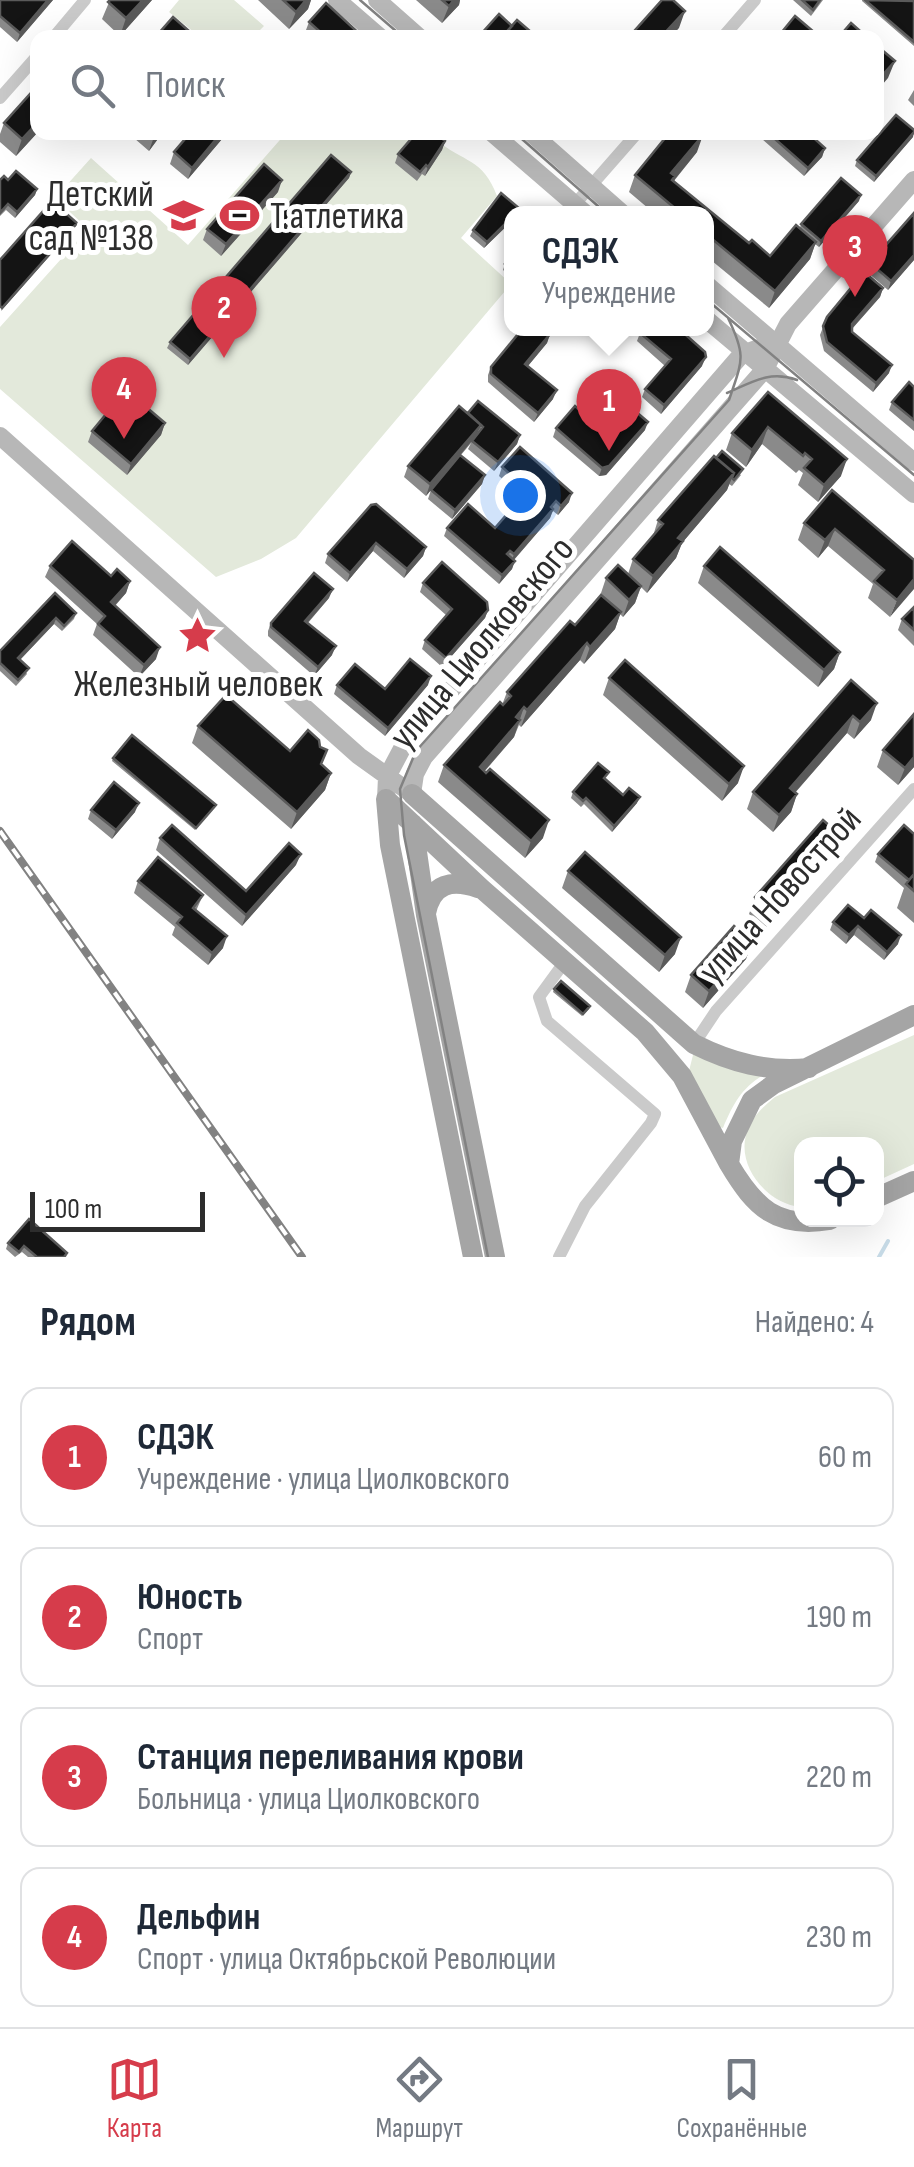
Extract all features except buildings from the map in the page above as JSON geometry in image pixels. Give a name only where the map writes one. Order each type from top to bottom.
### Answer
[{"type":"main road","points":[[337,0],[372,30]]},
{"type":"main road","points":[[377,0],[411,30]]},
{"type":"main road","points":[[501,140],[577,206]]},
{"type":"main road","points":[[539,140],[614,206]]},
{"type":"main road","name":"улица Циолковского","points":[[412,794],[414,774],[424,757],[764,369],[788,324],[914,180]]},
{"type":"main road","points":[[714,291],[914,462]]},
{"type":"main road","points":[[714,325],[914,494]]},
{"type":"main road","points":[[744,352],[776,342]]},
{"type":"main road","name":"улица Циолковского","points":[[473,1257],[390,846],[387,788],[405,743],[744,352]]},
{"type":"main road","points":[[0,436],[387,788],[413,824],[482,888],[694,1044],[777,1071],[809,1068]]},
{"type":"main road","points":[[387,788],[412,794],[572,952],[669,1059],[742,1187],[767,1212],[794,1222]]},
{"type":"main road","name":"улица Циолковского","points":[[413,824],[426,915],[495,1257]]},
{"type":"main road","points":[[426,915],[428,902],[440,886],[461,882],[482,888]]},
{"type":"main road","points":[[729,1164],[739,1121],[752,1100],[774,1084],[908,1022]]},
{"type":"main road","points":[[884,1194],[914,1181]]},
{"type":"street","points":[[59,30],[85,0]]},
{"type":"street","points":[[729,30],[754,0]]},
{"type":"street","points":[[0,98],[30,64]]},
{"type":"street","points":[[581,206],[591,186],[631,140]]},
{"type":"street","name":"улица Новострой","points":[[694,1044],[716,1011],[914,788]]},
{"type":"street","name":"улица Циолковского","points":[[412,794],[413,824]]},
{"type":"street","points":[[559,1257],[585,1206],[654,1114],[548,1021],[539,997],[572,952]]},
{"type":"shaded area","points":[[179,0],[234,0],[264,26],[260,30],[191,30],[169,12]]},
{"type":"shaded area","points":[[280,140],[436,140],[479,168],[497,196],[461,238],[504,278],[504,292],[296,538],[261,559],[216,577],[0,389],[0,327],[88,229],[55,198],[91,158],[188,245]]},
{"type":"shaded area","points":[[914,1035],[914,1164],[884,1178],[884,1137],[794,1137],[794,1205],[788,1204],[765,1190],[745,1154],[749,1127],[775,1097]]},
{"type":"shaded area","points":[[694,1051],[763,1075],[738,1098],[723,1128],[716,1126],[689,1071]]},
{"type":"waterway","points":[[879,1257],[888,1241]]},
{"type":"tram line","points":[[360,0],[395,30]]},
{"type":"tram line","points":[[523,140],[598,206]]},
{"type":"tram line","points":[[714,306],[914,475]]},
{"type":"tram line","points":[[488,1257],[404,835],[400,789],[416,751],[729,400],[740,351],[728,318]]},
{"type":"tram line","points":[[727,393],[770,377],[797,380]]},
{"type":"railway","points":[[0,831],[302,1257]]},
{"type":"place","name":"Детский сад №138","points":[[184,216]]},
{"type":"place","name":"Т.атлетика","points":[[240,216]]},
{"type":"place","name":"Станция переливания крови","points":[[855,297]]},
{"type":"place","name":"Юность","points":[[224,358]]},
{"type":"place","name":"Дельфин","points":[[124,439]]},
{"type":"place","name":"СДЭК","points":[[609,451]]},
{"type":"place","name":"Железный человек","points":[[198,635]]}]
